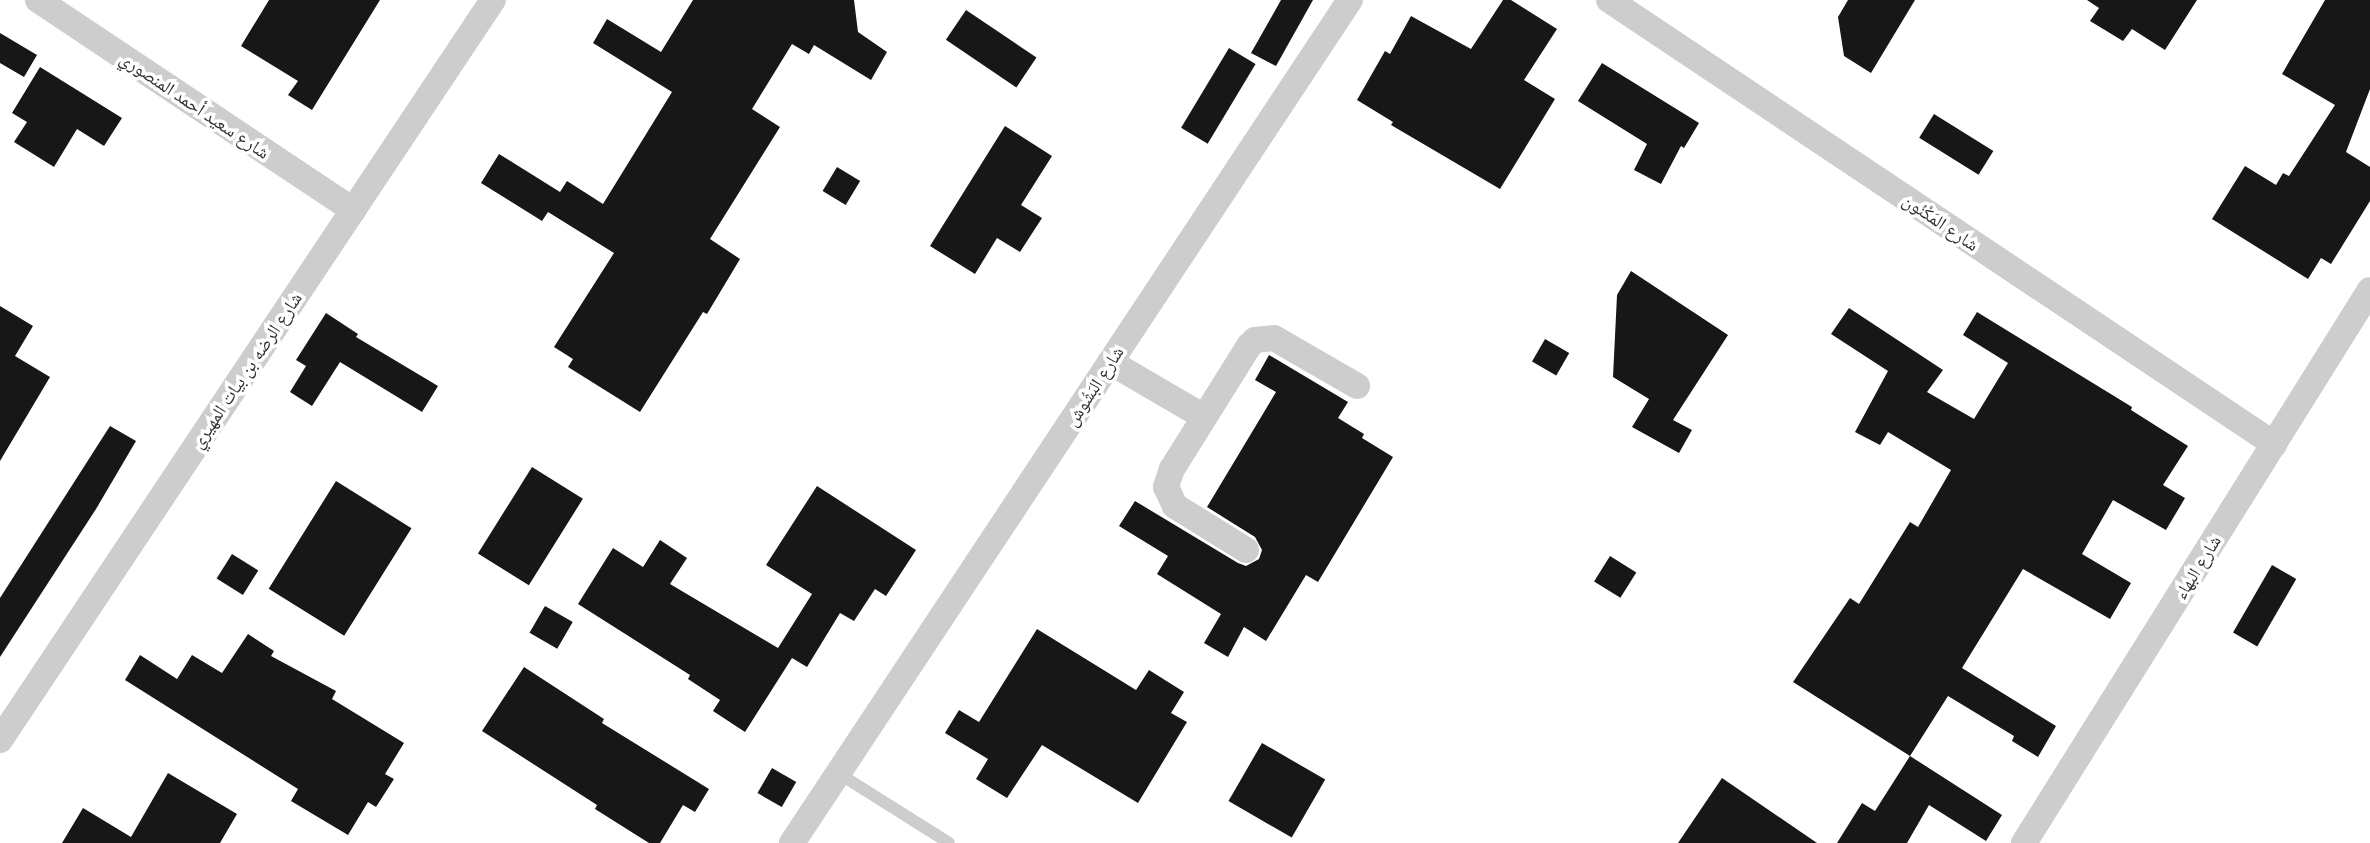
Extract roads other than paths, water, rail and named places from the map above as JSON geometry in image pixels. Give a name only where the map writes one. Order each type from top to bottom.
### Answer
[{"type":"street","name":"شارع سعيد أحمد المنصوري","points":[[38,0],[353,210]]},
{"type":"street","name":"شارع الرضه بن بيات المهيري","points":[[0,740],[493,0]]},
{"type":"street","name":"شارع البَشُوش","points":[[792,843],[1350,0]]},
{"type":"street","name":"شارع المَكْنُون","points":[[1609,0],[2274,444]]},
{"type":"street","name":"شارع البهاء","points":[[2024,843],[2370,290]]},
{"type":"street","points":[[1246,550],[1175,506],[1168,498],[1167,477],[1249,346],[1264,337],[1283,341],[1357,386]]},
{"type":"street","points":[[1110,362],[1204,417]]},
{"type":"lane","points":[[838,773],[949,843]]}]
